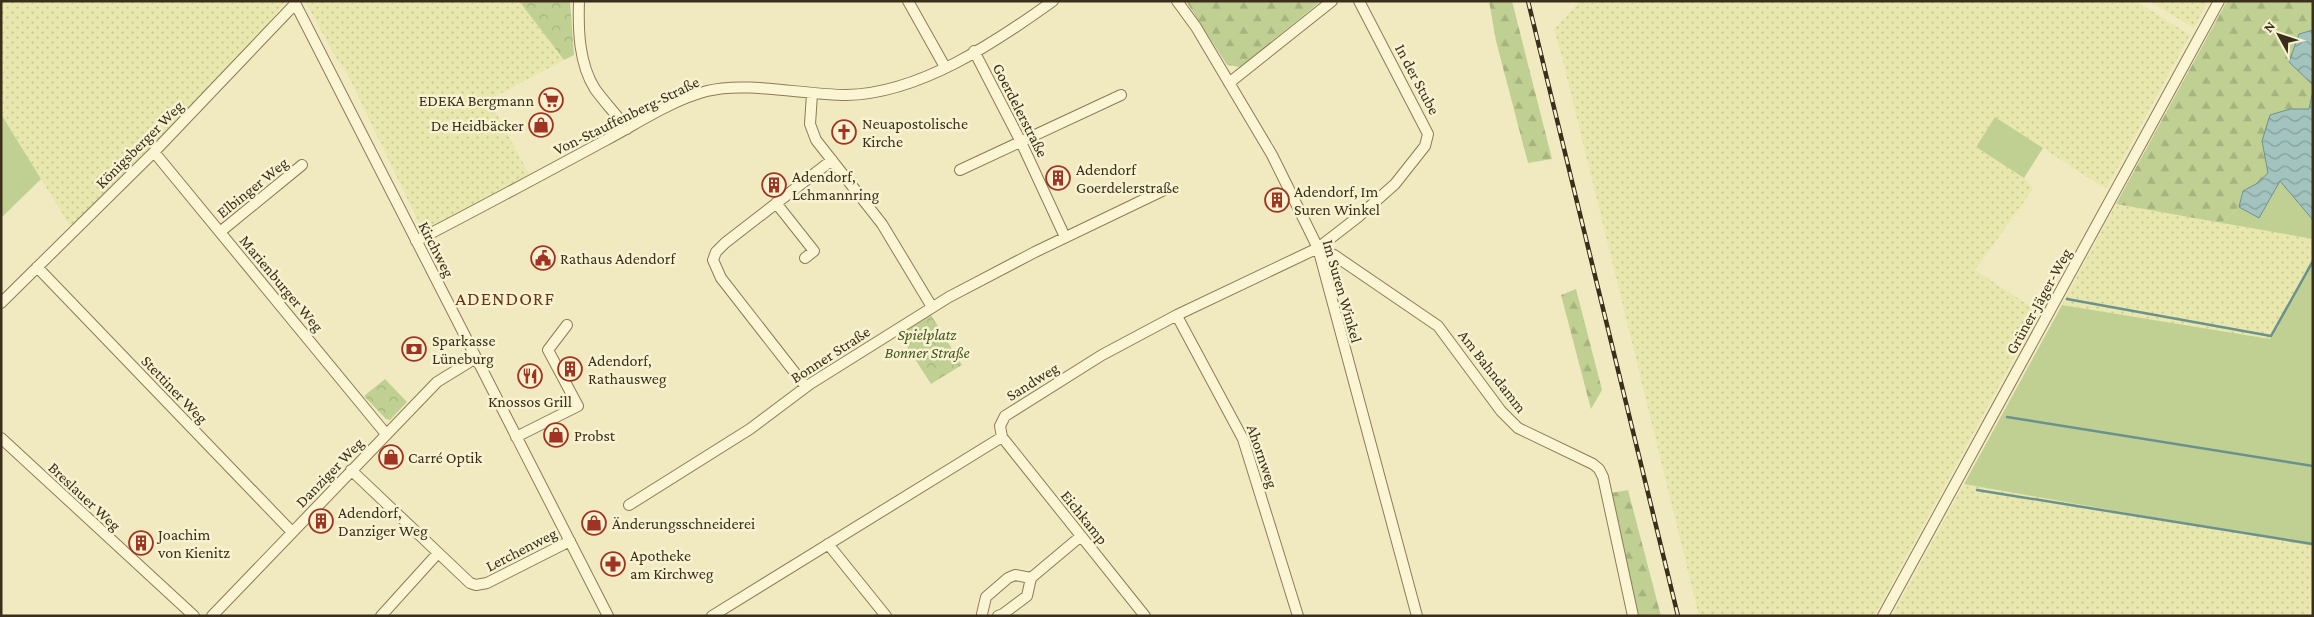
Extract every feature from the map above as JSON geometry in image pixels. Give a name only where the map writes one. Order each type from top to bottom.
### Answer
[{"type":"street","points":[[579,1],[581,45],[586,68],[595,89],[627,129]]},
{"type":"street","points":[[908,1],[945,67]]},
{"type":"street","name":"Von-Stauffenberg-Straße","points":[[416,241],[691,96],[713,89],[736,87],[812,94],[848,94],[890,89],[945,67],[1053,1]]},
{"type":"street","name":"Im Suren Winkel","points":[[1177,1],[1272,155],[1318,248],[1417,616]]},
{"type":"street","points":[[1229,83],[1332,1]]},
{"type":"street","name":"In der Stube","points":[[1318,248],[1358,217],[1395,184],[1425,146],[1428,139],[1427,128],[1359,1]]},
{"type":"street","name":"Grüner-Jäger-Weg","points":[[1883,616],[2219,1]]},
{"type":"street","name":"Königsberger Weg","points":[[1,304],[154,152],[295,2]]},
{"type":"street","name":"Kirchweg","points":[[295,2],[608,616]]},
{"type":"street","name":"Goerdelerstraße","points":[[974,51],[1021,142],[1065,237]]},
{"type":"street","points":[[812,94],[809,119],[812,131],[882,224],[932,307]]},
{"type":"street","points":[[960,170],[1121,95]]},
{"type":"street","name":"Marienburger Weg","points":[[154,152],[386,434]]},
{"type":"street","points":[[806,387],[722,278],[713,260],[719,247],[832,160]]},
{"type":"street","name":"Elbinger Weg","points":[[220,232],[302,165]]},
{"type":"street","name":"Bonner Straße","points":[[629,505],[750,429],[806,387],[974,282],[1164,190]]},
{"type":"street","points":[[776,203],[814,251],[805,258]]},
{"type":"street","name":"Sandweg","points":[[1002,437],[1000,426],[1005,416],[1102,355],[1176,316],[1318,248]]},
{"type":"street","name":"Am Bahndamm","points":[[1318,248],[1334,256],[1438,326],[1501,411],[1518,428],[1586,460],[1599,469],[1603,477],[1633,616]]},
{"type":"street","name":"Stettiner Weg","points":[[37,267],[292,532]]},
{"type":"street","name":"Ahornweg","points":[[1176,316],[1243,439],[1298,616]]},
{"type":"street","points":[[516,437],[578,406],[548,350],[567,325]]},
{"type":"street","name":"Danziger Weg","points":[[212,616],[437,382],[476,358]]},
{"type":"street","points":[[712,616],[1002,437]]},
{"type":"street","name":"Eichkamp","points":[[1002,437],[1145,616]]},
{"type":"street","name":"Breslauer Weg","points":[[1,438],[194,616]]},
{"type":"street","name":"Lerchenweg","points":[[351,470],[470,583],[482,585],[570,541]]},
{"type":"street","points":[[1031,578],[1015,576],[1008,578],[986,597],[982,615],[997,616],[1003,614],[1027,596],[1031,578],[1081,536]]},
{"type":"street","points":[[828,544],[886,616]]},
{"type":"street","points":[[381,616],[438,553]]},
{"type":"shaded area","points":[[1,1],[284,1],[284,3],[263,30],[72,229],[1,114]]},
{"type":"shaded area","points":[[305,1],[519,1],[564,60],[489,100],[529,174],[433,226],[420,225],[345,69],[336,58]]},
{"type":"shaded area","points":[[1580,1],[2136,1],[2190,35],[2106,189],[1995,117],[1976,147],[2024,178],[2033,189],[1975,270],[2039,312],[1874,616],[1699,616],[1554,29]]},
{"type":"shaded area","points":[[2149,1],[2208,1],[2194,28]]},
{"type":"shaded area","points":[[2116,204],[2313,239],[2313,257],[2270,339],[2062,305]]},
{"type":"shaded area","points":[[1964,484],[2313,546],[2310,616],[1892,616]]},
{"type":"green space","points":[[519,1],[570,1],[574,55],[564,60]]},
{"type":"green space","points":[[1186,1],[1321,1],[1240,67],[1227,65]]},
{"type":"green space","points":[[1489,1],[1512,1],[1552,159],[1528,163],[1496,41]]},
{"type":"green space","points":[[2227,1],[2313,1],[2313,30],[2299,34],[2289,62],[2313,85],[2309,109],[2290,109],[2262,141],[2268,173],[2256,184],[2243,191],[2239,207],[2222,223],[2116,204]]},
{"type":"green space","points":[[1,114],[41,179],[1,218]]},
{"type":"green space","points":[[1995,117],[2043,148],[2024,178],[1976,147]]},
{"type":"green space","points":[[2280,181],[2313,220],[2313,239],[2222,223],[2239,207],[2259,217]]},
{"type":"green space","points":[[2313,257],[2313,546],[1964,484],[2062,305],[2270,339]]},
{"type":"green space","points":[[1576,289],[1602,390],[1591,409],[1561,295]]},
{"type":"green space","name":"Spielplatz Bonner Straße","points":[[931,315],[962,365],[931,384],[899,334]]},
{"type":"green space","points":[[385,379],[407,402],[390,420],[386,419],[364,396]]},
{"type":"green space","points":[[1628,490],[1661,616],[1638,616],[1611,493]]},
{"type":"water","points":[[2313,30],[2313,85],[2289,62],[2299,34]]},
{"type":"water","points":[[2313,90],[2313,220],[2280,181],[2259,218],[2239,207],[2243,191],[2256,184],[2268,173],[2262,141],[2270,115],[2290,109],[2309,109]]},
{"type":"waterway","points":[[2067,299],[2271,336],[2313,261]]},
{"type":"waterway","points":[[2007,417],[2313,466]]},
{"type":"waterway","points":[[1977,490],[2313,544]]},
{"type":"railway","points":[[1528,1],[1678,616]]},
{"type":"place","name":"EDEKA Bergmann","points":[[551,100]]},
{"type":"place","name":"De Heidbäcker","points":[[541,125]]},
{"type":"place","name":"Neuapostolische Kirche","points":[[844,132]]},
{"type":"place","name":"Adendorf Goerdelerstraße","points":[[1058,178]]},
{"type":"place","name":"Adendorf, Lehmannring","points":[[774,185]]},
{"type":"place","name":"Adendorf, Im Suren Winkel","points":[[1277,200]]},
{"type":"place","name":"Rathaus Adendorf","points":[[543,258]]},
{"type":"place","name":"Sparkasse Lüneburg","points":[[414,349]]},
{"type":"place","name":"Adendorf, Rathausweg","points":[[570,369]]},
{"type":"place","name":"Knossos Grill","points":[[530,376]]},
{"type":"place","name":"Probst","points":[[556,435]]},
{"type":"place","name":"Carré Optik","points":[[391,457]]},
{"type":"place","name":"Adendorf, Danziger Weg","points":[[321,521]]},
{"type":"place","name":"Änderungsschneiderei","points":[[594,523]]},
{"type":"place","name":"Joachim von Kienitz","points":[[141,543]]},
{"type":"place","name":"Apotheke am Kirchweg","points":[[613,564]]},
{"type":"district","name":"ADENDORF","points":[[505,298]]}]
